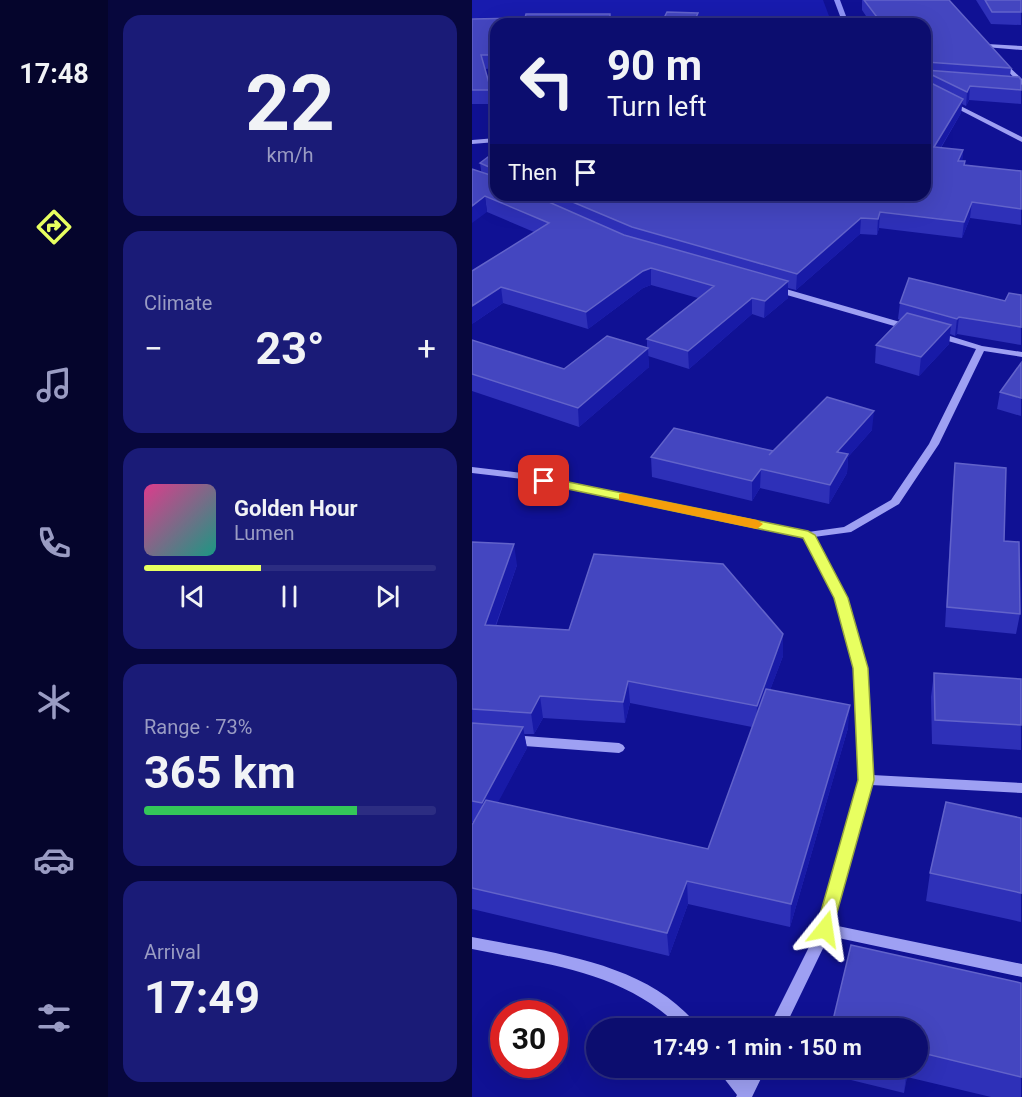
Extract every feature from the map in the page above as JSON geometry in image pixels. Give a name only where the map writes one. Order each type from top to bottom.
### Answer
[{"type":"street","points":[[979,39],[1021,85]]},
{"type":"street","points":[[987,46],[1021,48]]},
{"type":"street","points":[[1011,86],[1021,85]]},
{"type":"street","points":[[931,93],[1021,140]]},
{"type":"street","points":[[472,142],[490,140]]},
{"type":"street","points":[[766,286],[982,348],[1021,355]]},
{"type":"street","points":[[472,470],[522,476],[808,535],[847,530],[895,502],[934,444],[982,348]]},
{"type":"street","points":[[781,1018],[825,929],[866,780],[860,668],[841,598],[808,535]]},
{"type":"street","points":[[495,739],[619,748]]},
{"type":"street","points":[[866,780],[1021,788]]},
{"type":"street","points":[[825,929],[1021,971]]},
{"type":"street","points":[[472,944],[585,968],[639,986],[678,1018]]},
{"type":"street","points":[[732,1078],[745,1095],[753,1078]]},
{"type":"shaded area","points":[[472,0],[823,0],[829,16],[472,18]]},
{"type":"building","points":[[864,0],[949,0],[1011,68],[931,62],[931,18],[878,18]]},
{"type":"building","points":[[985,0],[1021,0],[1021,12],[992,12]]},
{"type":"building","points":[[667,12],[698,13],[696,18],[664,18]]},
{"type":"building","points":[[526,14],[610,14],[610,18],[525,18]]},
{"type":"building","points":[[472,19],[490,19],[490,55],[481,55],[490,90],[472,90]]},
{"type":"building","points":[[931,70],[1019,77],[1021,80],[1021,90],[970,86],[967,92],[931,74]]},
{"type":"building","points":[[931,83],[963,99],[934,147],[963,150],[958,161],[965,161],[964,165],[1021,171],[1021,209],[972,202],[964,222],[880,212],[878,219],[861,218],[797,274],[632,227],[570,201],[931,201]]},
{"type":"building","points":[[490,156],[490,167],[480,163]]},
{"type":"building","points":[[472,169],[490,175],[490,198],[485,196],[472,206]]},
{"type":"building","points":[[497,201],[547,201],[624,235],[788,281],[765,301],[752,298],[688,351],[647,339],[714,286],[651,268],[643,271],[586,312],[501,287],[472,306],[472,271],[549,223]]},
{"type":"building","points":[[909,278],[1005,301],[1009,293],[1021,295],[1021,327],[959,317],[957,319],[900,303]]},
{"type":"building","points":[[907,313],[951,325],[921,357],[876,345]]},
{"type":"building","points":[[607,336],[648,348],[578,408],[472,374],[472,340],[564,369]]},
{"type":"building","points":[[1021,363],[1021,398],[1000,392]]},
{"type":"building","points":[[827,397],[874,411],[837,452],[848,454],[830,485],[761,469],[752,481],[651,457],[674,428],[773,451]]},
{"type":"building","points":[[955,463],[1006,468],[1004,541],[1019,542],[1020,614],[947,607]]},
{"type":"building","points":[[472,542],[514,544],[485,625],[569,630],[594,554],[723,564],[783,634],[757,706],[628,681],[623,702],[540,696],[531,713],[472,709]]},
{"type":"building","points":[[934,673],[1021,679],[1021,725],[935,720]]},
{"type":"building","points":[[766,689],[850,705],[791,904],[687,881],[667,933],[472,888],[472,825],[486,800],[708,849]]},
{"type":"building","points":[[472,723],[523,727],[482,803],[472,801]]},
{"type":"building","points":[[946,802],[1021,818],[1021,893],[930,873]]},
{"type":"building","points":[[851,945],[1021,983],[1021,1077],[928,1054],[928,1018],[833,1018]]},
{"type":"waterway","points":[[837,0],[844,18]]},
{"type":"slow traffic","points":[[623,497],[757,524]]},
{"type":"route","points":[[544,481],[808,535],[841,598],[860,668],[866,780],[825,929]]}]
